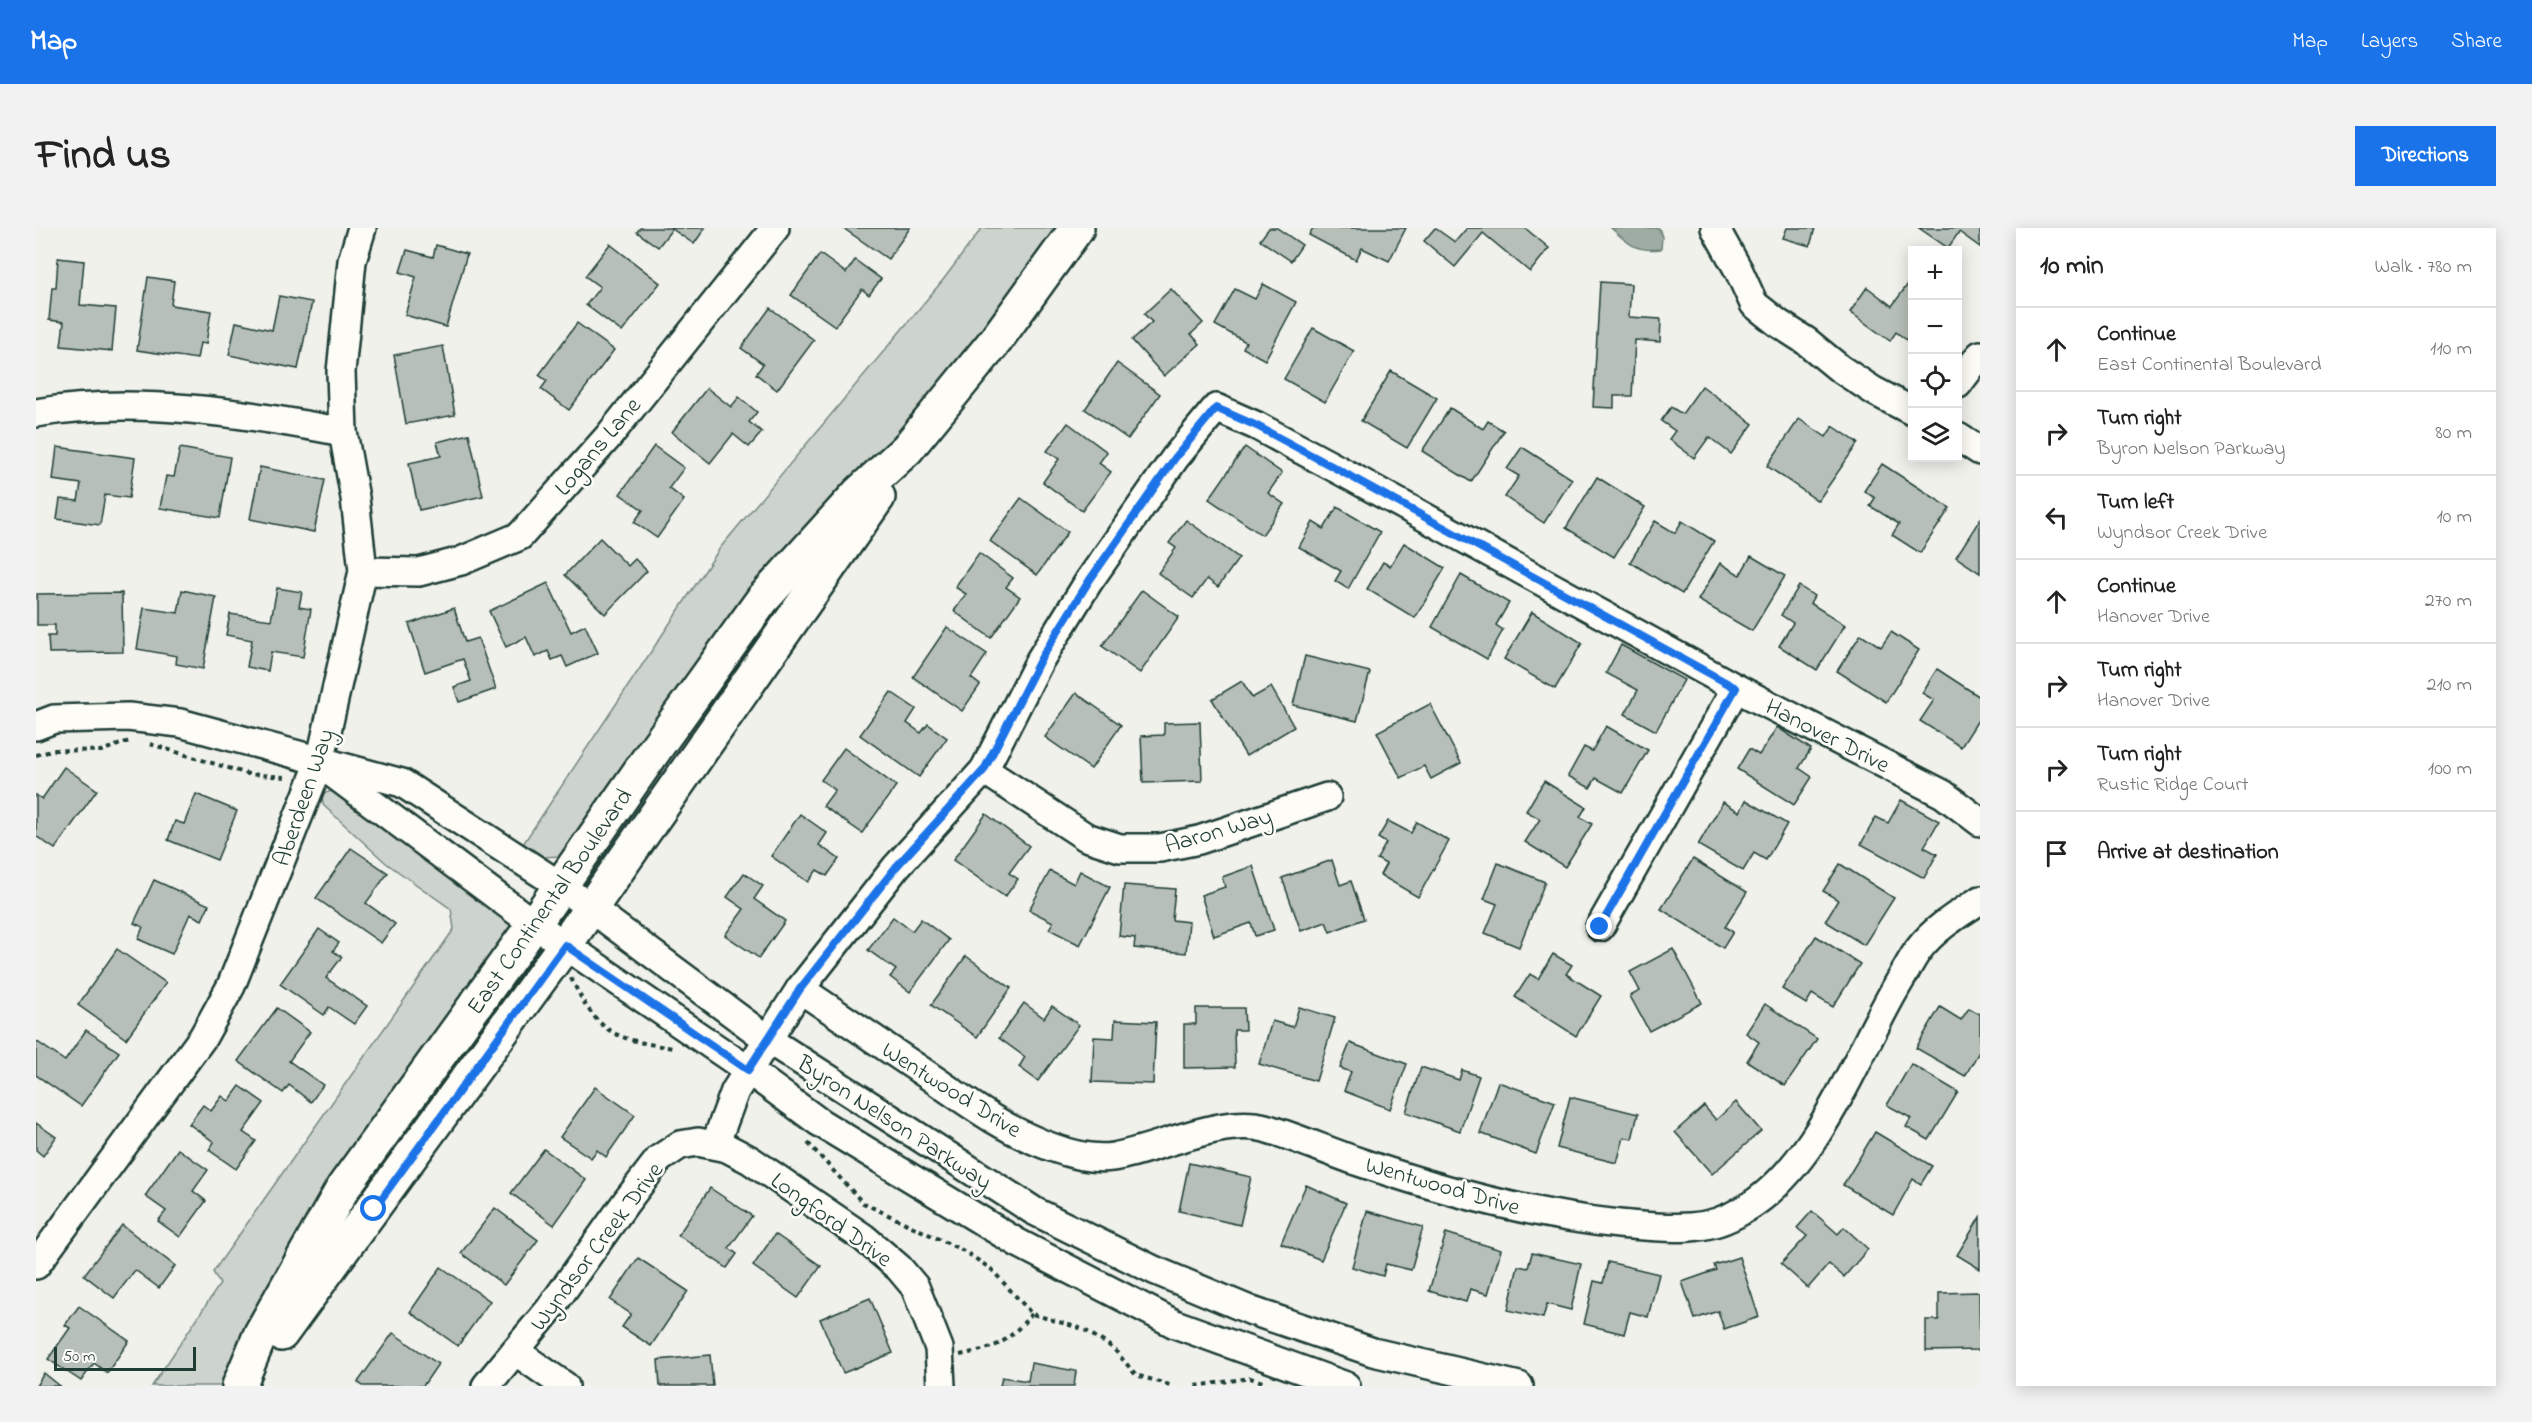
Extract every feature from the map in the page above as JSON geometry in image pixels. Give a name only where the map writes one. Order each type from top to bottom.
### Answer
[{"type":"main road","name":"East Continental Boulevard","points":[[239,1386],[261,1333],[343,1188],[534,924],[762,600],[858,494],[907,449],[996,340],[1077,228]]},
{"type":"main road","name":"East Continental Boulevard","points":[[244,1386],[591,908],[871,509],[907,449]]},
{"type":"street","name":"Aberdeen Way","points":[[36,1265],[203,1037],[240,967],[317,770],[363,571],[355,498],[343,432],[341,372],[352,261],[362,228]]},
{"type":"street","name":"Logans Lane","points":[[363,571],[419,572],[460,561],[520,536],[608,437],[775,228]]},
{"type":"street","points":[[1715,228],[1754,304],[1839,368],[1874,391],[1908,409]]},
{"type":"street","points":[[1962,379],[1980,355]]},
{"type":"street","points":[[36,413],[148,406],[262,416],[343,432]]},
{"type":"street","name":"Hanover Drive","points":[[767,1039],[800,989],[896,867],[984,770],[1040,660],[1089,581],[1175,458],[1216,408],[1257,426],[1339,470],[1736,688],[1943,794],[1980,822]]},
{"type":"street","points":[[1962,440],[1980,451]]},
{"type":"street","points":[[1600,927],[1736,688]]},
{"type":"street","name":"Byron Nelson Parkway","points":[[36,726],[54,719],[128,717],[180,723],[317,770],[402,783],[561,886],[767,1039],[1034,1211],[1154,1270],[1252,1311],[1373,1352],[1519,1386]]},
{"type":"street","name":"Byron Nelson Parkway","points":[[317,770],[534,924],[561,950],[748,1070],[819,1122],[1018,1243],[1175,1324],[1346,1386]]},
{"type":"street","name":"Aaron Way","points":[[984,770],[1086,837],[1120,848],[1160,848],[1199,840],[1327,798]]},
{"type":"street","name":"Wentwood Drive","points":[[800,989],[983,1113],[1019,1133],[1080,1156],[1110,1158],[1214,1130],[1239,1126],[1262,1127],[1369,1166],[1507,1206],[1596,1222],[1660,1228],[1692,1227],[1718,1222],[1742,1212],[1759,1201],[1789,1171],[1827,1117],[1878,1017],[1919,949],[1953,918],[1980,900]]},
{"type":"street","points":[[715,1145],[735,1090],[767,1039]]},
{"type":"street","name":"Wyndsor Creek Drive","points":[[486,1386],[549,1310],[659,1159],[680,1145],[698,1142],[715,1145]]},
{"type":"street","name":"Longford Drive","points":[[715,1145],[727,1148],[750,1160],[864,1238],[899,1268],[915,1287],[939,1348],[941,1386]]},
{"type":"street","points":[[514,1351],[565,1386]]},
{"type":"path","points":[[36,755],[55,750],[101,751],[134,739]]},
{"type":"path","points":[[143,742],[248,774],[317,770]]},
{"type":"path","points":[[561,950],[584,1006],[606,1030],[639,1042],[681,1049]]},
{"type":"path","points":[[802,1137],[863,1203],[964,1251],[991,1269],[1032,1314],[1083,1329],[1113,1348],[1136,1375],[1173,1386]]},
{"type":"path","points":[[940,1358],[993,1348],[1007,1340],[1032,1314]]},
{"type":"path","points":[[1196,1386],[1250,1378],[1266,1383]]},
{"type":"shaded area","points":[[982,228],[1060,228],[921,417],[561,856],[543,857],[523,844],[720,548],[943,280]]},
{"type":"shaded area","points":[[1611,228],[1659,228],[1662,237],[1661,249],[1652,250],[1633,246]]},
{"type":"shaded area","points":[[342,788],[513,914],[510,936],[245,1337],[222,1386],[152,1386],[220,1284],[213,1272],[454,929],[451,909],[386,863],[323,805],[322,794]]},
{"type":"building","points":[[640,228],[705,228],[694,244],[672,229],[658,247],[637,232]]},
{"type":"building","points":[[843,228],[910,228],[888,259]]},
{"type":"building","points":[[1269,228],[1277,228],[1302,245],[1291,261],[1260,240]]},
{"type":"building","points":[[1313,228],[1406,228],[1389,261],[1362,248],[1356,260],[1309,235]]},
{"type":"building","points":[[1435,228],[1455,242],[1467,228],[1525,228],[1549,248],[1530,272],[1483,233],[1455,267],[1424,241]]},
{"type":"building","points":[[1787,228],[1815,228],[1810,246],[1783,238]]},
{"type":"building","points":[[1919,228],[1980,228],[1980,247],[1959,232],[1949,246],[1945,246]]},
{"type":"building","points":[[610,244],[660,283],[622,332],[586,305],[600,287],[585,276]]},
{"type":"building","points":[[436,245],[467,254],[446,327],[405,315],[416,277],[400,272],[407,250],[433,257]]},
{"type":"building","points":[[820,254],[846,273],[855,260],[881,279],[869,295],[862,289],[835,326],[791,295]]},
{"type":"building","points":[[58,258],[84,261],[80,305],[116,308],[112,351],[61,346],[64,322],[49,320],[52,288],[56,288]]},
{"type":"building","points":[[148,277],[174,281],[171,305],[211,311],[206,344],[200,343],[197,359],[137,350]]},
{"type":"building","points":[[1600,282],[1631,284],[1629,317],[1661,319],[1660,342],[1635,340],[1632,396],[1614,396],[1614,408],[1593,407]]},
{"type":"building","points":[[1263,284],[1296,302],[1265,360],[1243,348],[1246,342],[1215,325],[1235,289],[1255,299]]},
{"type":"building","points":[[1908,284],[1908,341],[1896,332],[1890,341],[1850,312],[1867,287],[1892,306]]},
{"type":"building","points":[[1171,289],[1203,323],[1191,334],[1200,344],[1164,376],[1132,340],[1152,322],[1144,314]]},
{"type":"building","points":[[279,296],[312,302],[298,369],[229,355],[236,322],[272,330]]},
{"type":"building","points":[[770,308],[814,340],[777,390],[756,374],[763,364],[741,348]]},
{"type":"building","points":[[577,323],[614,350],[569,410],[541,389],[547,381],[539,375]]},
{"type":"building","points":[[1313,328],[1354,351],[1325,402],[1284,379]]},
{"type":"building","points":[[443,346],[455,415],[406,424],[394,355]]},
{"type":"building","points":[[1117,363],[1160,394],[1128,439],[1085,409]]},
{"type":"building","points":[[1391,371],[1437,398],[1407,448],[1361,421]]},
{"type":"building","points":[[1702,386],[1753,424],[1731,454],[1709,437],[1694,458],[1669,439],[1675,431],[1661,421],[1671,407],[1682,414]]},
{"type":"building","points":[[707,388],[731,407],[739,397],[757,412],[749,422],[762,432],[749,447],[733,434],[710,463],[672,432]]},
{"type":"building","points":[[1450,408],[1483,429],[1488,421],[1504,431],[1471,482],[1422,451]]},
{"type":"building","points":[[1799,419],[1826,437],[1833,426],[1858,443],[1818,501],[1767,466]]},
{"type":"building","points":[[1068,423],[1107,452],[1099,463],[1111,472],[1082,511],[1043,482],[1059,459],[1047,451]]},
{"type":"building","points":[[469,434],[483,496],[419,510],[409,463],[441,456],[437,442]]},
{"type":"building","points":[[654,446],[684,468],[669,488],[684,500],[657,538],[634,522],[643,510],[620,494]]},
{"type":"building","points":[[57,447],[135,458],[129,498],[105,495],[100,525],[57,519],[60,499],[78,501],[81,484],[53,480]]},
{"type":"building","points":[[1245,447],[1282,473],[1268,493],[1284,504],[1262,535],[1209,499]]},
{"type":"building","points":[[1522,447],[1572,479],[1544,523],[1505,497],[1519,476],[1507,469]]},
{"type":"building","points":[[180,448],[230,457],[220,518],[160,508],[166,476],[174,477]]},
{"type":"building","points":[[1882,464],[1950,508],[1920,553],[1892,535],[1899,524],[1870,506],[1875,498],[1864,491]]},
{"type":"building","points":[[260,467],[325,480],[314,532],[250,519]]},
{"type":"building","points":[[1597,477],[1645,507],[1614,557],[1566,528]]},
{"type":"building","points":[[1021,498],[1068,532],[1037,575],[990,541]]},
{"type":"building","points":[[1337,507],[1380,532],[1348,589],[1335,581],[1341,571],[1299,547],[1313,522],[1324,529]]},
{"type":"building","points":[[1980,519],[1980,573],[1956,557]]},
{"type":"building","points":[[1186,520],[1239,558],[1218,587],[1207,579],[1193,598],[1158,573],[1176,548],[1169,543]]},
{"type":"building","points":[[1655,521],[1675,533],[1682,521],[1714,541],[1682,594],[1630,562]]},
{"type":"building","points":[[600,538],[628,566],[635,559],[647,571],[605,614],[565,575]]},
{"type":"building","points":[[1404,543],[1445,568],[1415,618],[1367,589],[1383,562],[1390,566]]},
{"type":"building","points":[[979,553],[1013,578],[1006,587],[1020,597],[991,638],[954,611],[966,594],[955,587]]},
{"type":"building","points":[[1751,556],[1785,576],[1752,631],[1698,600],[1720,563],[1740,575]]},
{"type":"building","points":[[1461,575],[1509,603],[1496,625],[1503,630],[1487,659],[1432,627]]},
{"type":"building","points":[[548,583],[571,632],[585,625],[598,653],[567,667],[562,656],[552,660],[548,651],[535,657],[526,637],[506,647],[489,611]]},
{"type":"building","points":[[1799,586],[1814,596],[1810,603],[1845,625],[1817,670],[1779,646],[1793,623],[1781,615]]},
{"type":"building","points":[[277,588],[302,592],[299,607],[311,609],[303,657],[271,652],[268,671],[247,667],[252,640],[226,635],[230,614],[271,620]]},
{"type":"building","points":[[182,590],[216,597],[203,669],[176,664],[177,656],[137,649],[144,608],[178,613]]},
{"type":"building","points":[[1142,590],[1179,617],[1140,673],[1102,646]]},
{"type":"building","points":[[122,593],[123,652],[49,653],[48,636],[55,636],[55,625],[37,625],[37,594]]},
{"type":"building","points":[[454,608],[465,642],[478,638],[496,689],[459,702],[454,687],[471,681],[463,659],[425,672],[409,624]]},
{"type":"building","points":[[1532,612],[1582,643],[1555,689],[1504,659]]},
{"type":"building","points":[[947,627],[987,654],[971,678],[980,685],[962,711],[913,677]]},
{"type":"building","points":[[1891,632],[1919,650],[1886,702],[1837,671],[1861,634],[1881,647]]},
{"type":"building","points":[[1621,645],[1684,680],[1656,731],[1625,714],[1638,690],[1606,673]]},
{"type":"building","points":[[1305,656],[1370,672],[1357,721],[1293,705]]},
{"type":"building","points":[[1937,669],[1980,697],[1980,717],[1961,747],[1920,721],[1934,700],[1922,693]]},
{"type":"building","points":[[1242,681],[1252,698],[1271,687],[1294,727],[1246,756],[1212,699]]},
{"type":"building","points":[[891,692],[916,709],[907,723],[921,733],[928,724],[947,738],[919,777],[860,735]]},
{"type":"building","points":[[1076,693],[1121,725],[1091,769],[1045,737]]},
{"type":"building","points":[[1430,704],[1461,763],[1431,779],[1424,766],[1401,778],[1377,732]]},
{"type":"building","points":[[1200,722],[1202,781],[1143,783],[1141,736],[1164,735],[1164,723]]},
{"type":"building","points":[[1606,726],[1648,750],[1623,793],[1596,778],[1590,788],[1568,776],[1584,747],[1592,751]]},
{"type":"building","points":[[1777,727],[1811,749],[1799,768],[1812,777],[1794,805],[1737,769],[1749,749],[1759,755]]},
{"type":"building","points":[[844,748],[896,786],[862,833],[823,806],[835,790],[821,780]]},
{"type":"building","points":[[64,767],[97,790],[55,849],[36,836],[36,795],[42,799]]},
{"type":"building","points":[[1544,781],[1586,807],[1580,817],[1592,824],[1565,867],[1525,842],[1540,819],[1526,811]]},
{"type":"building","points":[[196,794],[237,811],[217,860],[168,840],[175,821],[184,824]]},
{"type":"building","points":[[1746,800],[1787,824],[1766,860],[1754,853],[1743,871],[1698,845],[1723,802],[1740,812]]},
{"type":"building","points":[[1901,800],[1939,821],[1924,847],[1937,854],[1924,878],[1861,844],[1876,817],[1888,823]]},
{"type":"building","points":[[800,814],[827,833],[819,845],[839,859],[827,876],[817,870],[808,882],[771,856]]},
{"type":"building","points":[[986,814],[1029,846],[1009,873],[1018,879],[1005,897],[953,860]]},
{"type":"building","points":[[1388,821],[1411,833],[1417,822],[1449,841],[1418,897],[1380,875],[1386,864],[1377,859],[1386,843],[1378,838]]},
{"type":"building","points":[[351,848],[388,873],[366,903],[395,924],[381,943],[316,898]]},
{"type":"building","points":[[1693,859],[1747,892],[1725,927],[1733,932],[1723,948],[1661,909]]},
{"type":"building","points":[[1332,860],[1340,885],[1351,881],[1364,919],[1330,932],[1326,922],[1301,931],[1282,878]]},
{"type":"building","points":[[1498,863],[1545,882],[1519,947],[1485,933],[1497,904],[1484,899]]},
{"type":"building","points":[[1840,864],[1894,898],[1864,945],[1825,921],[1838,900],[1823,891]]},
{"type":"building","points":[[1253,866],[1274,930],[1255,936],[1251,923],[1214,936],[1201,895],[1225,887],[1222,877]]},
{"type":"building","points":[[1050,871],[1074,884],[1080,871],[1110,887],[1080,945],[1049,929],[1053,922],[1029,910]]},
{"type":"building","points":[[744,873],[763,886],[754,899],[785,921],[759,958],[725,935],[744,909],[727,897]]},
{"type":"building","points":[[154,880],[209,905],[202,920],[190,914],[172,954],[138,939],[143,927],[134,923]]},
{"type":"building","points":[[1124,885],[1175,889],[1172,920],[1189,922],[1186,953],[1134,948],[1135,938],[1119,936]]},
{"type":"building","points":[[893,917],[912,931],[921,919],[949,940],[910,992],[890,977],[896,970],[868,950]]},
{"type":"building","points":[[319,929],[339,943],[333,951],[342,957],[326,978],[367,1006],[354,1024],[329,1007],[324,1015],[280,984]]},
{"type":"building","points":[[1816,936],[1860,964],[1833,1007],[1812,994],[1806,1004],[1782,989]]},
{"type":"building","points":[[117,949],[166,983],[126,1039],[78,1005]]},
{"type":"building","points":[[1673,949],[1702,1003],[1649,1031],[1630,996],[1640,991],[1630,972]]},
{"type":"building","points":[[1553,954],[1572,965],[1566,974],[1601,996],[1576,1036],[1515,997],[1530,974],[1538,979]]},
{"type":"building","points":[[966,956],[1011,988],[977,1037],[931,1005]]},
{"type":"building","points":[[1024,1003],[1044,1018],[1052,1006],[1079,1025],[1038,1081],[1019,1067],[1025,1057],[999,1038]]},
{"type":"building","points":[[1765,1004],[1817,1039],[1785,1086],[1747,1061],[1759,1042],[1746,1033]]},
{"type":"building","points":[[1299,1007],[1335,1018],[1316,1081],[1259,1064],[1272,1021],[1293,1027]]},
{"type":"building","points":[[1940,1007],[1961,1020],[1969,1008],[1980,1014],[1980,1050],[1965,1076],[1916,1048]]},
{"type":"building","points":[[277,1008],[310,1032],[289,1061],[323,1085],[311,1102],[289,1085],[283,1093],[238,1061]]},
{"type":"building","points":[[1196,1008],[1244,1008],[1245,1030],[1234,1030],[1235,1067],[1184,1068],[1184,1024],[1196,1024]]},
{"type":"building","points":[[1115,1020],[1156,1022],[1153,1084],[1092,1082],[1094,1037],[1114,1038]]},
{"type":"building","points":[[86,1030],[119,1052],[81,1106],[36,1075],[36,1041],[65,1061]]},
{"type":"building","points":[[1350,1043],[1407,1064],[1390,1109],[1344,1091],[1351,1072],[1340,1068]]},
{"type":"building","points":[[1911,1064],[1958,1092],[1929,1140],[1906,1127],[1911,1118],[1887,1105]]},
{"type":"building","points":[[1421,1067],[1459,1080],[1462,1070],[1479,1076],[1460,1131],[1406,1112]]},
{"type":"building","points":[[1498,1082],[1555,1102],[1536,1154],[1480,1133]]},
{"type":"building","points":[[240,1086],[264,1103],[243,1132],[256,1141],[236,1169],[209,1150],[214,1142],[189,1124],[203,1105],[211,1111],[222,1096],[229,1101]]},
{"type":"building","points":[[595,1087],[635,1115],[606,1157],[597,1150],[591,1158],[560,1137]]},
{"type":"building","points":[[1570,1097],[1638,1114],[1632,1139],[1624,1137],[1617,1163],[1557,1148]]},
{"type":"building","points":[[1736,1102],[1761,1131],[1712,1174],[1675,1132],[1704,1106],[1716,1120]]},
{"type":"building","points":[[36,1123],[56,1137],[43,1156],[36,1150]]},
{"type":"building","points":[[1875,1132],[1932,1166],[1921,1184],[1913,1179],[1893,1215],[1843,1185]]},
{"type":"building","points":[[178,1149],[208,1170],[193,1191],[206,1201],[180,1237],[158,1221],[166,1211],[145,1196]]},
{"type":"building","points":[[544,1149],[586,1180],[554,1225],[511,1193]]},
{"type":"building","points":[[1189,1163],[1251,1177],[1240,1225],[1179,1211]]},
{"type":"building","points":[[1306,1185],[1346,1203],[1321,1260],[1281,1243]]},
{"type":"building","points":[[710,1188],[752,1216],[729,1248],[737,1254],[727,1268],[678,1235]]},
{"type":"building","points":[[495,1208],[538,1240],[504,1285],[461,1253]]},
{"type":"building","points":[[1367,1211],[1423,1227],[1411,1270],[1386,1264],[1383,1276],[1352,1267]]},
{"type":"building","points":[[1812,1211],[1838,1234],[1844,1227],[1868,1249],[1844,1277],[1829,1264],[1808,1288],[1781,1264],[1807,1236],[1797,1228]]},
{"type":"building","points":[[1980,1217],[1980,1269],[1957,1255]]},
{"type":"building","points":[[122,1225],[175,1266],[159,1288],[135,1270],[114,1298],[84,1275]]},
{"type":"building","points":[[1446,1233],[1501,1250],[1488,1294],[1470,1289],[1466,1302],[1429,1291]]},
{"type":"building","points":[[775,1234],[821,1266],[798,1298],[753,1266]]},
{"type":"building","points":[[1532,1253],[1581,1264],[1571,1310],[1547,1304],[1543,1318],[1508,1310],[1518,1266],[1528,1268]]},
{"type":"building","points":[[1739,1257],[1759,1317],[1724,1329],[1718,1311],[1695,1319],[1682,1282],[1716,1270],[1714,1265]]},
{"type":"building","points":[[638,1258],[688,1291],[651,1346],[622,1327],[631,1314],[610,1300]]},
{"type":"building","points":[[1608,1262],[1659,1274],[1648,1317],[1630,1312],[1624,1334],[1584,1324],[1594,1281],[1603,1283]]},
{"type":"building","points":[[441,1267],[490,1301],[458,1346],[410,1312]]},
{"type":"building","points":[[1979,1292],[1980,1350],[1926,1351],[1926,1320],[1939,1320],[1939,1293]]},
{"type":"building","points":[[870,1298],[893,1353],[843,1373],[820,1319]]},
{"type":"building","points":[[79,1306],[129,1341],[107,1373],[94,1363],[81,1381],[48,1359],[70,1328],[65,1325]]},
{"type":"building","points":[[393,1333],[438,1364],[423,1386],[363,1386],[358,1382]]},
{"type":"building","points":[[710,1355],[713,1386],[660,1386],[658,1360]]},
{"type":"building","points":[[1031,1363],[1076,1371],[1074,1386],[1000,1386],[1002,1377],[1028,1381]]},
{"type":"building","points":[[44,1373],[60,1386],[36,1386]]},
{"type":"route","points":[[374,1209],[565,945],[748,1070],[800,989],[896,867],[984,770],[1040,660],[1089,581],[1175,458],[1216,408],[1257,426],[1339,470],[1736,688],[1600,927]]}]
